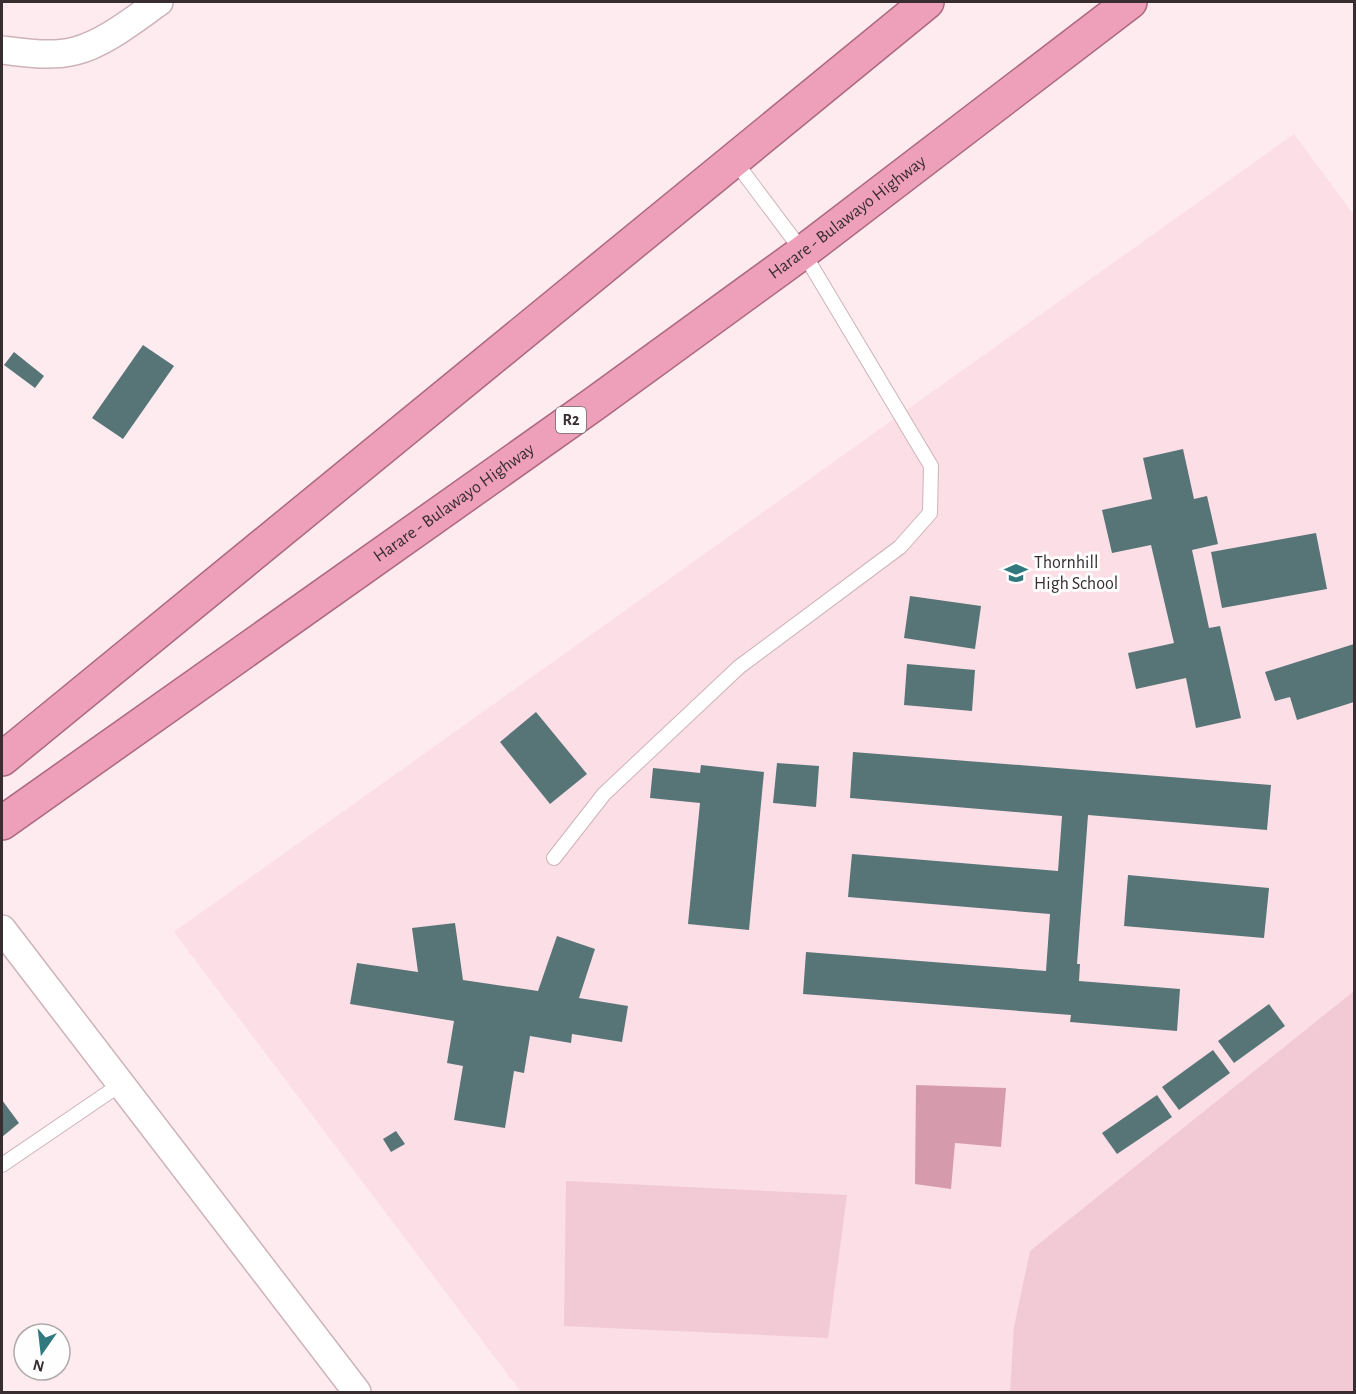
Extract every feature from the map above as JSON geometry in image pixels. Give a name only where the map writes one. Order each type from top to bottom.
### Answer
[{"type":"highway","points":[[2,759],[733,158],[927,2]]},
{"type":"highway","name":"Harare - Bulawayo Highway","points":[[2,823],[594,404],[803,252],[1130,2]]},
{"type":"street","points":[[2,50],[29,54],[76,51],[123,27],[159,2]]},
{"type":"street","points":[[2,929],[357,1392]]},
{"type":"lane","points":[[554,858],[604,794],[739,667],[900,547],[930,513],[931,466],[803,252],[733,158]]},
{"type":"lane","points":[[2,1165],[121,1084]]},
{"type":"shaded area","name":"Thornhill High School","points":[[1294,134],[1354,215],[1354,1392],[521,1392],[174,932]]},
{"type":"shaded area","points":[[1354,991],[1354,1392],[1010,1392],[1014,1327],[1030,1251]]},
{"type":"shaded area","points":[[916,1085],[1006,1088],[1001,1147],[955,1143],[951,1189],[915,1184]]},
{"type":"shaded area","points":[[566,1181],[847,1195],[828,1338],[564,1326]]},
{"type":"building","points":[[143,345],[174,366],[123,439],[92,418]]},
{"type":"building","points":[[14,352],[44,376],[35,388],[4,365]]},
{"type":"building","points":[[1183,449],[1194,499],[1207,496],[1218,544],[1192,550],[1209,628],[1220,626],[1241,718],[1196,728],[1186,678],[1136,689],[1128,653],[1174,643],[1151,545],[1112,553],[1102,510],[1152,499],[1143,458]]},
{"type":"building","points":[[1316,533],[1327,589],[1222,608],[1211,552]]},
{"type":"building","points":[[910,596],[981,606],[975,649],[904,638]]},
{"type":"building","points":[[1354,644],[1354,702],[1297,720],[1290,697],[1275,701],[1265,672]]},
{"type":"building","points":[[907,664],[975,670],[972,711],[904,705]]},
{"type":"building","points":[[536,712],[587,774],[550,804],[500,742]]},
{"type":"building","points":[[853,752],[1271,785],[1267,830],[1088,815],[1077,964],[1080,964],[1079,981],[1180,989],[1177,1031],[1070,1022],[1071,1015],[803,994],[806,952],[1046,971],[1050,914],[848,897],[852,854],[1058,871],[1062,816],[850,798]]},
{"type":"building","points":[[777,763],[819,766],[816,807],[773,803]]},
{"type":"building","points":[[701,765],[764,772],[749,930],[688,924],[700,803],[650,798],[653,768],[700,773]]},
{"type":"building","points":[[1128,875],[1269,888],[1264,938],[1124,926]]},
{"type":"building","points":[[455,923],[463,980],[538,991],[557,936],[595,949],[579,998],[628,1006],[622,1042],[572,1034],[571,1043],[530,1036],[524,1073],[514,1071],[505,1128],[454,1120],[463,1066],[447,1063],[454,1021],[350,1004],[357,963],[418,972],[412,928]]},
{"type":"building","points":[[1269,1004],[1285,1026],[1234,1063],[1218,1041]]},
{"type":"building","points":[[1213,1050],[1230,1073],[1179,1110],[1162,1087]]},
{"type":"building","points":[[1157,1095],[1172,1117],[1117,1154],[1102,1133]]},
{"type":"building","points":[[2,1100],[19,1123],[2,1137]]},
{"type":"building","points":[[396,1131],[405,1144],[391,1152],[383,1139]]},
{"type":"place","name":"Thornhill High School","points":[[1016,573]]}]
